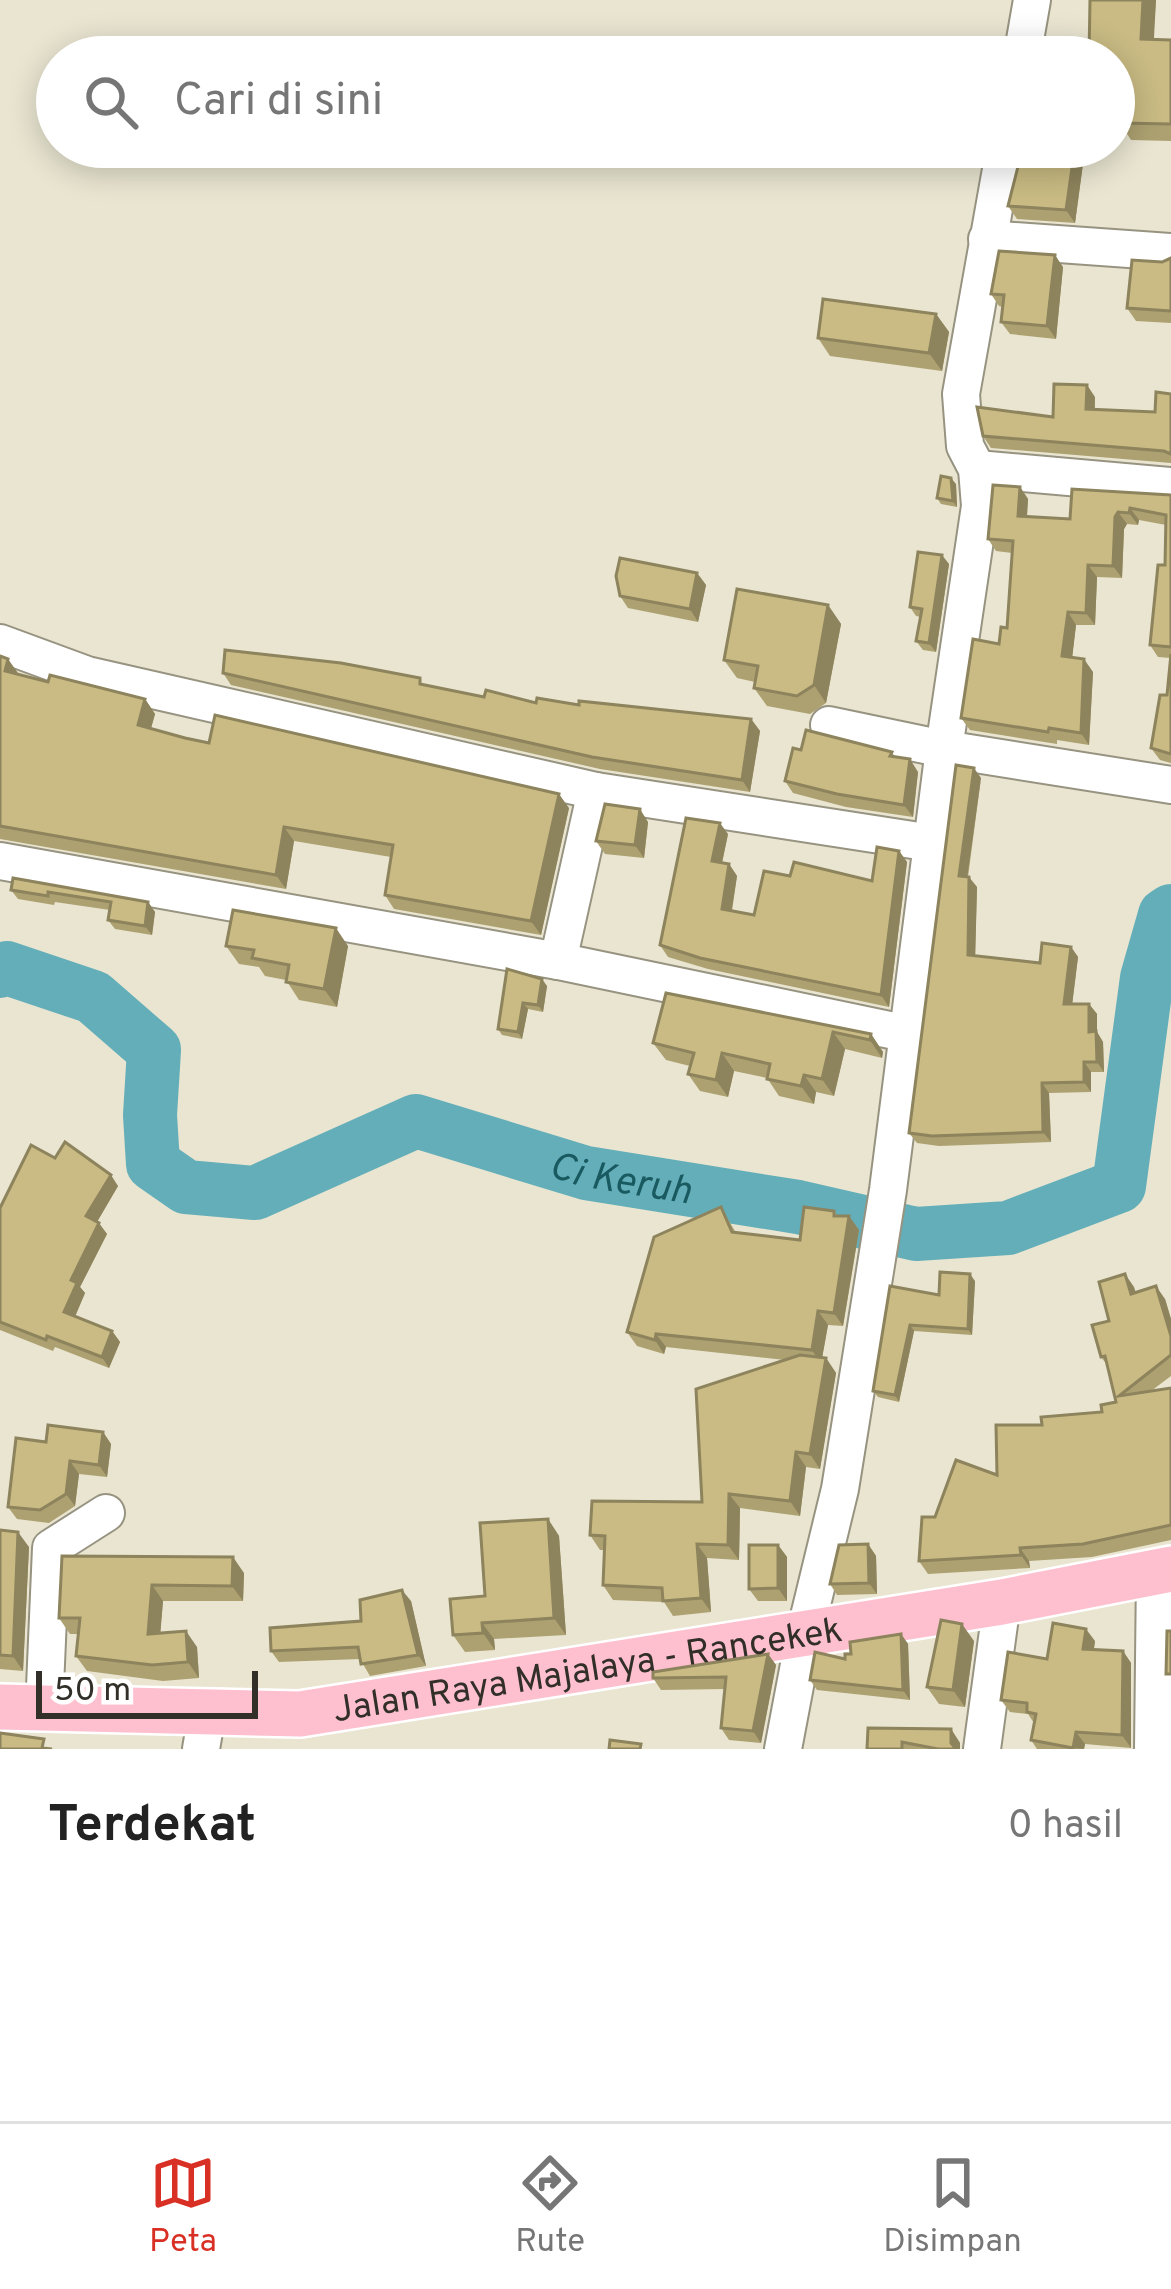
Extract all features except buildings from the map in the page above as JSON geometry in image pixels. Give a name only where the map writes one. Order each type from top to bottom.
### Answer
[{"type":"main road","name":"Jalan Raya Majalaya - Rancekek","points":[[22,1708],[204,1731],[1002,1602],[1163,1570]]},
{"type":"street","points":[[1026,36],[1032,0]]},
{"type":"street","points":[[783,1749],[805,1633],[841,1489],[888,1190],[980,506],[977,469],[965,446],[962,394],[1001,168]]},
{"type":"street","points":[[987,239],[1171,252]]},
{"type":"street","points":[[977,469],[1171,486]]},
{"type":"street","points":[[0,643],[87,674],[596,791],[932,843]]},
{"type":"street","points":[[829,725],[1171,785]]},
{"type":"street","points":[[558,961],[596,791]]},
{"type":"street","points":[[0,861],[558,961],[908,1034]]},
{"type":"street","points":[[22,1708],[51,1548],[106,1513]]},
{"type":"street","points":[[1153,1749],[1163,1570]]},
{"type":"street","points":[[982,1749],[1002,1602]]},
{"type":"waterway","name":"Ci Keruh","points":[[0,971],[7,968],[93,997],[154,1050],[153,1164],[186,1187],[255,1193],[416,1121],[586,1173],[798,1207],[916,1234],[1008,1228],[1119,1186],[1147,978],[1165,915],[1171,911]]}]
